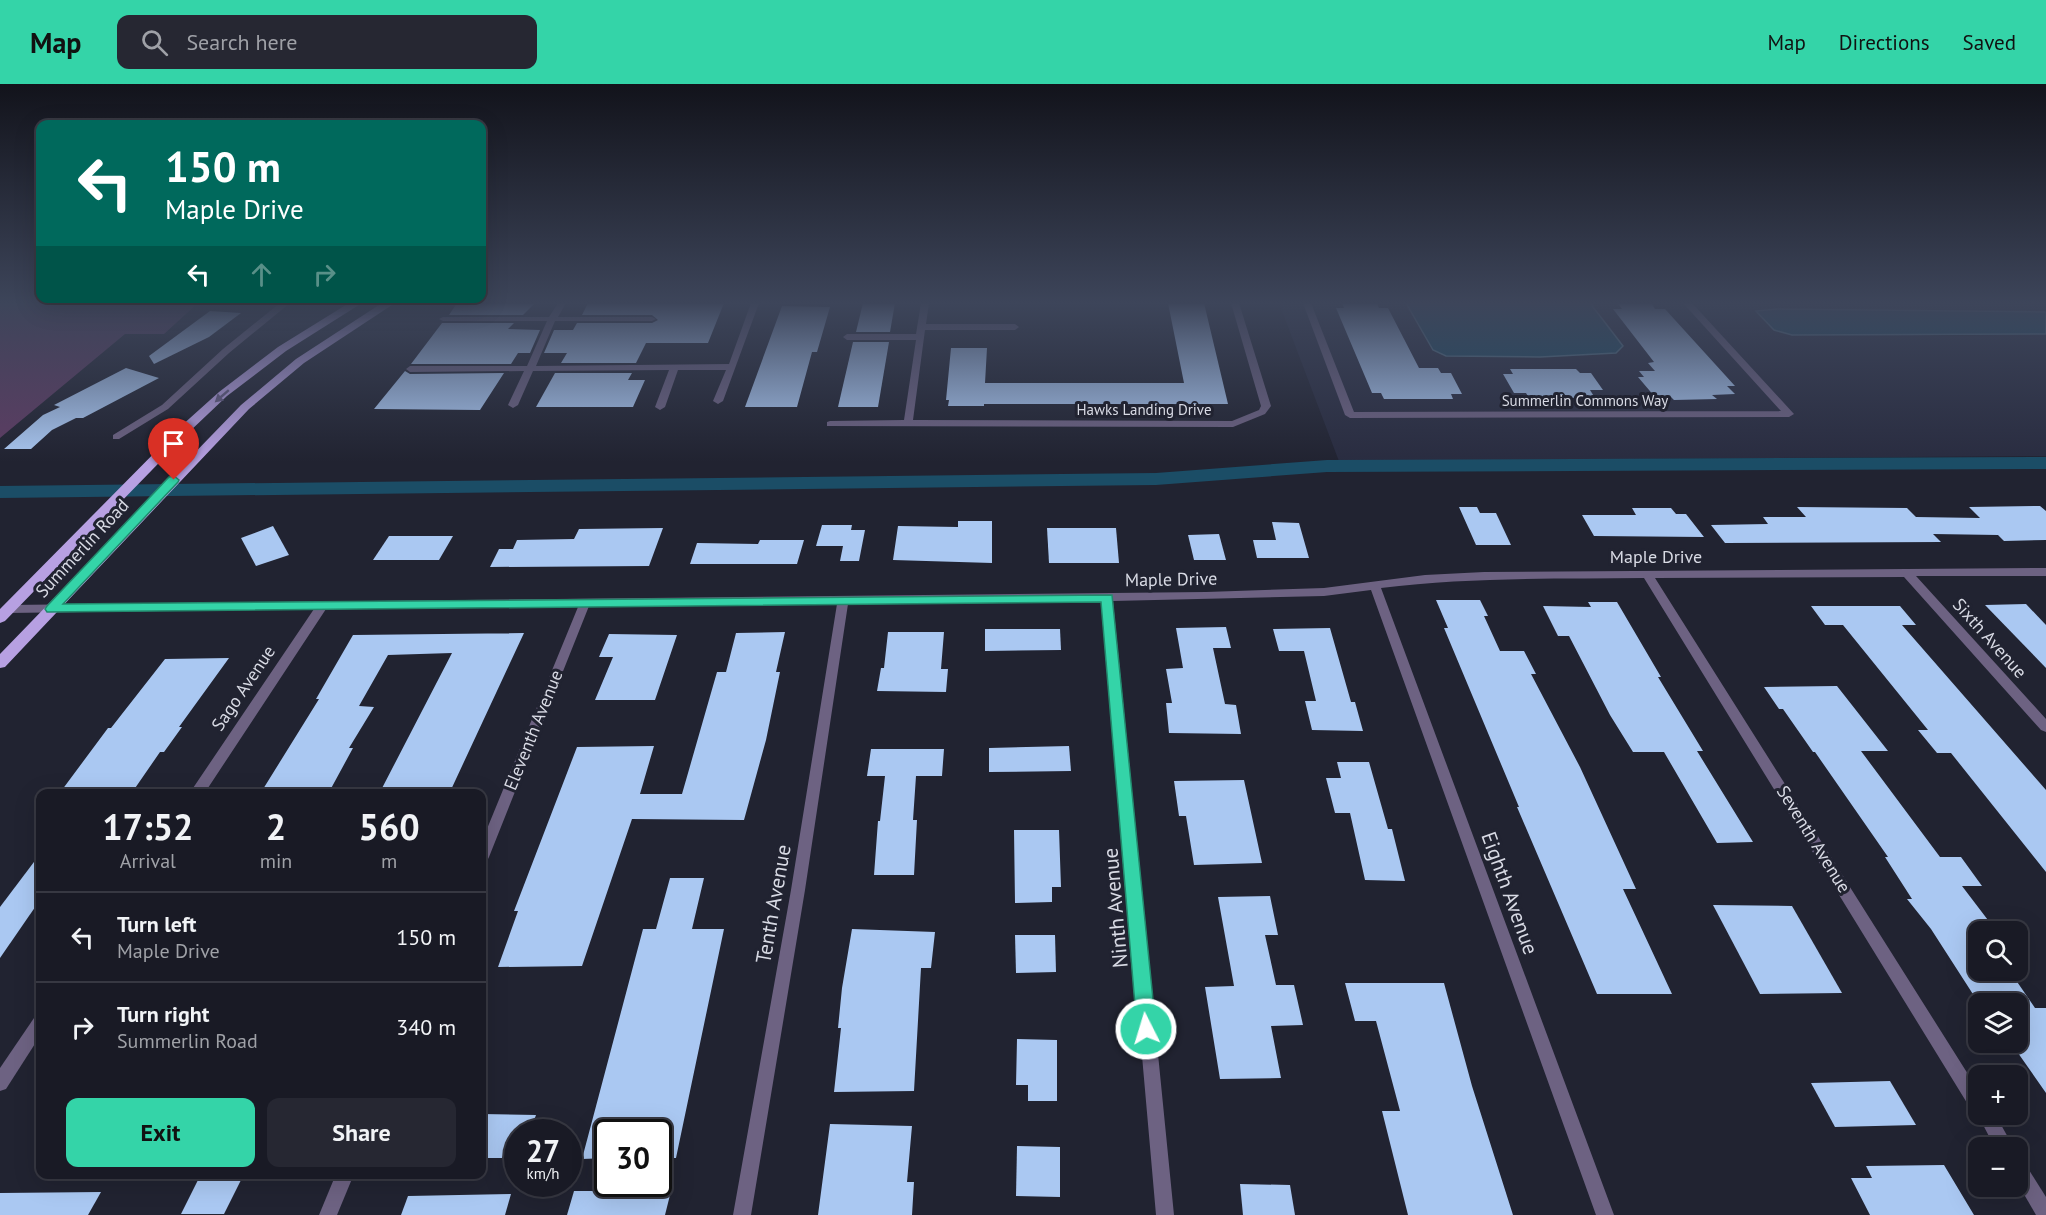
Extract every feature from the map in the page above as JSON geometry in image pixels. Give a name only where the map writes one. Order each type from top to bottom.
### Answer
[{"type":"main road","name":"Summerlin Road","points":[[4,613],[184,430],[245,377],[275,356]]},
{"type":"main road","name":"Summerlin Road","points":[[0,663],[184,468],[245,407],[309,356]]},
{"type":"street","points":[[116,437],[165,407],[221,356]]},
{"type":"street","points":[[513,405],[536,356]]},
{"type":"street","points":[[718,401],[736,356]]},
{"type":"street","points":[[908,423],[918,356]]},
{"type":"street","name":"Hawks Landing Drive","points":[[830,424],[1233,424],[1262,412],[1266,406],[1251,356]]},
{"type":"street","name":"Summerlin Commons Way","points":[[1327,356],[1350,415],[1790,414],[1736,356]]},
{"type":"street","points":[[660,407],[675,367]]},
{"type":"street","points":[[410,369],[732,368]]},
{"type":"street","name":"Maple Drive","points":[[4,613],[51,609],[323,605],[1107,598],[1312,592],[1425,579],[1484,576],[2046,572]]},
{"type":"street","name":"Sixth Avenue","points":[[1908,573],[2046,727]]},
{"type":"street","name":"Seventh Avenue","points":[[1647,574],[1968,1088]]},
{"type":"street","name":"Eighth Avenue","points":[[1375,586],[1605,1215]]},
{"type":"street","name":"Ninth Avenue","points":[[1107,598],[1165,1215]]},
{"type":"street","name":"Tenth Avenue","points":[[742,1215],[798,890],[843,601]]},
{"type":"street","name":"Eleventh Avenue","points":[[486,846],[585,603]]},
{"type":"street","name":"Sago Avenue","points":[[199,789],[323,605]]},
{"type":"street","points":[[0,1083],[36,1029]]},
{"type":"street","points":[[328,1215],[343,1179]]},
{"type":"street","points":[[2028,1184],[2046,1214]]},
{"type":"shaded area","points":[[0,356],[99,356],[0,438]]},
{"type":"shaded area","points":[[1299,356],[2046,356],[2046,456],[1490,460],[1340,464]]},
{"type":"shaded area","points":[[1446,356],[1563,356],[1540,357]]},
{"type":"building","points":[[149,356],[171,356],[154,364]]},
{"type":"building","points":[[417,356],[516,356],[511,364],[411,364]]},
{"type":"building","points":[[565,356],[640,356],[636,363],[561,363]]},
{"type":"building","points":[[764,356],[811,356],[797,407],[745,407]]},
{"type":"building","points":[[850,356],[887,356],[878,407],[838,407]]},
{"type":"building","points":[[950,356],[987,356],[985,383],[1184,383],[1179,356],[1217,356],[1228,404],[948,406],[949,400],[946,400]]},
{"type":"building","points":[[1356,356],[1413,356],[1419,368],[1438,368],[1441,373],[1451,373],[1462,394],[1451,394],[1453,399],[1384,399],[1381,393],[1372,393]]},
{"type":"building","points":[[1649,356],[1708,356],[1735,386],[1727,386],[1735,394],[1712,395],[1717,399],[1674,400],[1671,397],[1655,397],[1638,377],[1644,377],[1639,371],[1655,371],[1648,363],[1654,362]]},
{"type":"building","points":[[126,368],[159,378],[83,418],[76,418],[52,430],[31,449],[4,449],[43,415],[60,407],[54,405]]},
{"type":"building","points":[[1510,369],[1576,369],[1580,373],[1591,373],[1603,390],[1590,390],[1595,398],[1529,398],[1526,393],[1514,393],[1503,374],[1513,374]]},
{"type":"building","points":[[405,371],[410,374],[504,373],[480,410],[374,409]]},
{"type":"building","points":[[555,373],[632,373],[628,380],[645,380],[633,407],[536,407]]},
{"type":"building","points":[[2040,506],[2046,511],[2046,540],[2004,541],[1998,535],[1933,534],[1941,542],[1725,543],[1711,525],[1768,524],[1763,517],[1806,517],[1797,507],[1907,508],[1916,517],[1980,518],[1969,507]]},
{"type":"building","points":[[1459,507],[1477,507],[1480,513],[1496,513],[1511,545],[1476,545]]},
{"type":"building","points":[[1632,508],[1671,508],[1676,514],[1686,514],[1704,537],[1594,536],[1582,515],[1636,515]]},
{"type":"building","points":[[958,521],[992,521],[992,563],[893,560],[898,526],[958,527]]},
{"type":"building","points":[[1272,522],[1299,523],[1309,558],[1257,558],[1253,540],[1276,540]]},
{"type":"building","points":[[822,525],[852,525],[851,530],[865,530],[859,561],[840,561],[843,546],[816,546]]},
{"type":"building","points":[[273,526],[289,555],[256,566],[241,538]]},
{"type":"building","points":[[663,528],[649,566],[490,567],[499,549],[513,549],[517,540],[574,539],[579,529]]},
{"type":"building","points":[[1047,528],[1116,528],[1119,563],[1049,563]]},
{"type":"building","points":[[1219,534],[1226,560],[1194,560],[1188,535]]},
{"type":"building","points":[[389,536],[453,536],[439,560],[373,560]]},
{"type":"building","points":[[760,540],[804,540],[797,564],[690,564],[697,543],[758,544]]},
{"type":"building","points":[[1436,600],[1480,600],[1488,616],[1484,616],[1500,651],[1524,651],[1536,674],[1531,674],[1580,767],[1636,889],[1623,889],[1672,994],[1597,994],[1517,807],[1519,807],[1444,628],[1448,628]]},
{"type":"building","points":[[1588,602],[1617,602],[1661,677],[1658,677],[1703,751],[1697,751],[1753,842],[1717,843],[1664,752],[1633,752],[1610,715],[1569,636],[1558,636],[1543,606],[1591,607]]},
{"type":"building","points":[[2026,604],[2046,625],[2046,668],[1985,605]]},
{"type":"building","points":[[1811,606],[1900,606],[1916,625],[1902,625],[2046,790],[2046,872],[1951,753],[1937,753],[1918,730],[1928,730],[1843,625],[1825,625]]},
{"type":"building","points":[[1226,627],[1231,648],[1213,648],[1225,704],[1236,705],[1241,734],[1169,733],[1166,703],[1172,703],[1166,669],[1183,668],[1176,628]]},
{"type":"building","points":[[1330,628],[1351,702],[1355,702],[1363,731],[1312,730],[1305,701],[1316,701],[1304,651],[1279,651],[1273,629]]},
{"type":"building","points":[[985,629],[1060,629],[1061,650],[985,651]]},
{"type":"building","points":[[785,632],[776,672],[780,672],[766,740],[744,820],[632,819],[582,966],[498,967],[518,911],[514,911],[577,747],[654,746],[640,794],[682,794],[717,672],[726,672],[736,633]]},
{"type":"building","points":[[888,632],[944,632],[941,669],[948,669],[946,692],[877,691],[881,668],[884,668]]},
{"type":"building","points":[[524,633],[451,789],[382,789],[452,653],[388,655],[359,706],[374,707],[349,748],[353,748],[331,789],[263,789],[319,699],[316,699],[353,635]]},
{"type":"building","points":[[609,634],[677,635],[655,700],[595,700],[613,657],[599,657]]},
{"type":"building","points":[[229,658],[179,727],[182,727],[164,752],[160,752],[134,789],[63,789],[108,728],[111,728],[165,659]]},
{"type":"building","points":[[1837,686],[1888,751],[1861,751],[1940,857],[1961,857],[1982,886],[1962,886],[1989,921],[1968,921],[1968,981],[2017,981],[2025,993],[1972,993],[1931,929],[1907,899],[1912,899],[1885,857],[1888,857],[1815,752],[1764,687]]},
{"type":"building","points":[[1069,746],[1071,771],[989,772],[989,748]]},
{"type":"building","points":[[871,749],[944,749],[942,776],[916,776],[913,820],[917,820],[914,875],[874,875],[878,821],[880,821],[885,776],[867,776]]},
{"type":"building","points":[[1337,762],[1369,762],[1388,829],[1392,829],[1405,881],[1365,880],[1350,813],[1335,813],[1326,778],[1341,778]]},
{"type":"building","points":[[1244,780],[1262,863],[1194,865],[1186,816],[1179,816],[1174,781]]},
{"type":"building","points":[[1014,830],[1059,830],[1061,887],[1052,887],[1052,902],[1015,903]]},
{"type":"building","points":[[36,859],[36,906],[0,958],[0,907]]},
{"type":"building","points":[[670,878],[704,878],[692,929],[724,929],[676,1158],[672,1158],[672,1119],[594,1119],[594,1159],[582,1159],[643,929],[656,929]]},
{"type":"building","points":[[1270,896],[1278,935],[1265,935],[1276,985],[1294,985],[1303,1025],[1271,1026],[1281,1078],[1220,1079],[1205,987],[1234,986],[1218,897]]},
{"type":"building","points":[[1713,905],[1792,906],[1842,993],[1760,994]]},
{"type":"building","points":[[852,929],[935,932],[931,968],[921,968],[914,1091],[834,1092],[841,1028],[838,1028],[842,988]]},
{"type":"building","points":[[1015,935],[1055,935],[1056,972],[1016,973]]},
{"type":"building","points":[[1345,983],[1444,983],[1472,1086],[1513,1215],[1408,1215],[1382,1111],[1400,1111],[1376,1021],[1355,1021]]},
{"type":"building","points":[[2028,998],[2035,1008],[2046,1008],[2046,1093],[2018,1053],[2028,1053]]},
{"type":"building","points":[[1017,1039],[1057,1040],[1057,1101],[1028,1101],[1028,1085],[1016,1085]]},
{"type":"building","points":[[1890,1081],[1916,1125],[1835,1127],[1811,1083]]},
{"type":"building","points":[[486,1114],[536,1115],[535,1119],[504,1119],[504,1158],[486,1158]]},
{"type":"building","points":[[830,1124],[912,1126],[907,1182],[914,1182],[912,1215],[818,1215]]},
{"type":"building","points":[[1017,1146],[1060,1147],[1060,1197],[1016,1196]]},
{"type":"building","points":[[1944,1165],[1974,1215],[1870,1215],[1851,1178],[1872,1178],[1866,1166]]},
{"type":"building","points":[[198,1179],[242,1179],[224,1214],[181,1214]]},
{"type":"building","points":[[1240,1184],[1290,1185],[1295,1215],[1243,1215]]},
{"type":"building","points":[[582,1191],[594,1191],[594,1197],[670,1197],[665,1215],[567,1215],[572,1197],[582,1197]]},
{"type":"building","points":[[101,1192],[88,1215],[0,1215],[0,1193]]},
{"type":"building","points":[[504,1194],[504,1197],[510,1197],[505,1215],[401,1215],[408,1196]]},
{"type":"waterway","points":[[0,492],[1156,479],[1327,466],[2046,463]]},
{"type":"route","points":[[174,480],[51,609],[1107,598],[1146,1029]]}]
